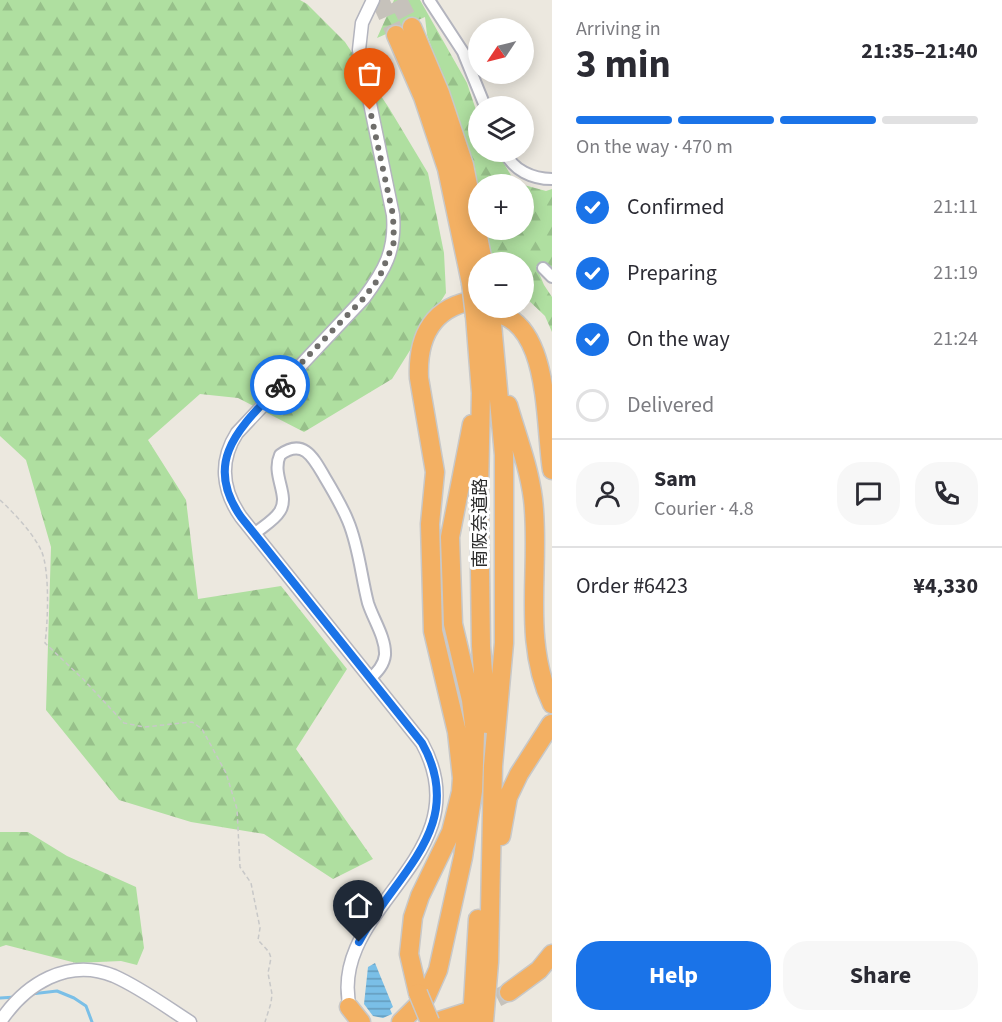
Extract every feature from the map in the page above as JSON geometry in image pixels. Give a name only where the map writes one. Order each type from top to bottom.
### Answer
[{"type":"highway","name":"南阪奈道路","points":[[468,269],[447,170],[404,31],[440,93],[464,165],[481,252]]},
{"type":"highway","points":[[430,1022],[418,993],[409,954],[412,917],[451,832],[461,792],[462,778],[457,732],[433,631],[430,531],[435,472],[418,363],[423,339],[437,318],[454,306],[468,307]]},
{"type":"highway","points":[[471,700],[441,621],[438,525],[443,470],[428,377],[430,355],[438,334],[453,321],[468,314],[495,312],[511,318],[531,338],[543,371],[552,470]]},
{"type":"highway","name":"南阪奈道路","points":[[470,1017],[487,768],[488,710],[481,646],[488,366],[485,318]]},
{"type":"highway","points":[[529,318],[541,332],[552,368]]},
{"type":"highway","name":"南阪奈道路","points":[[484,1022],[489,962],[493,766],[504,643],[504,455],[488,366]]},
{"type":"highway","points":[[488,366],[528,474],[533,500],[538,659],[544,685],[552,704]]},
{"type":"highway","points":[[401,1022],[417,1008],[431,987],[438,970],[463,857],[473,791],[475,752],[471,700],[453,624],[450,537],[477,400],[488,366]]},
{"type":"highway","points":[[489,962],[500,840],[508,797],[519,774],[551,724]]},
{"type":"highway","points":[[509,992],[539,970],[552,954]]},
{"type":"highway","points":[[352,1015],[361,1022]]},
{"type":"highway","points":[[436,1022],[470,1017]]},
{"type":"street","points":[[352,1015],[348,977],[359,942],[419,852],[434,820],[437,804],[435,773],[422,743],[233,506],[228,496],[224,474],[231,442],[245,423],[364,298],[379,278],[394,242],[393,215],[359,50],[362,23],[373,0]]},
{"type":"street","points":[[429,0],[463,52],[481,96]]},
{"type":"street","points":[[509,162],[526,174],[552,179]]},
{"type":"street","points":[[543,268],[552,277]]},
{"type":"street","points":[[254,534],[279,514],[282,506],[283,495],[276,464],[280,455],[294,448],[304,450],[317,464],[343,509],[355,542],[369,606],[385,648],[383,663],[370,678]]},
{"type":"street","points":[[0,1022],[22,994],[40,981],[62,972],[88,970],[113,976],[128,983],[190,1022]]},
{"type":"path","points":[[0,500],[14,512],[42,551],[46,574],[45,643],[124,723],[144,727],[192,722],[202,729],[226,773],[237,808],[240,867],[251,883],[260,928],[258,940],[269,952],[271,958],[268,973],[272,1004],[265,1022]]},
{"type":"green space","points":[[0,0],[300,0],[307,4],[345,42],[389,108],[428,173],[444,253],[446,293],[392,379],[304,432],[238,398],[200,394],[148,440],[186,500],[198,599],[281,586],[347,669],[296,749],[373,859],[333,879],[264,834],[191,822],[119,800],[46,710],[51,547],[26,460],[0,436]]},
{"type":"green space","points":[[394,0],[420,0],[467,83],[471,96],[468,96],[468,150],[427,35],[425,17],[377,38]]},
{"type":"green space","points":[[472,162],[503,162],[510,174],[474,174]]},
{"type":"green space","points":[[534,188],[546,191],[552,189],[552,270],[536,266],[552,297],[552,332],[545,316],[534,306],[534,252],[491,252],[488,240],[534,240]]},
{"type":"green space","points":[[0,832],[28,832],[67,856],[136,887],[144,948],[137,965],[121,961],[76,963],[6,945],[0,947]]},
{"type":"water","points":[[375,963],[393,1007],[390,1009],[392,1014],[383,1018],[373,1016],[364,1004],[368,967]]},
{"type":"waterway","points":[[31,994],[57,991],[74,998],[86,1006],[92,1022]]},
{"type":"waterway","points":[[0,998],[16,997]]},
{"type":"tunnel","points":[[380,0],[396,35]]},
{"type":"tunnel","points":[[398,0],[412,27]]},
{"type":"tunnel","points":[[473,1010],[509,992]]},
{"type":"way so far","points":[[280,385],[364,298],[379,278],[394,242],[393,215],[370,110]]},
{"type":"route","points":[[280,385],[231,442],[224,474],[228,496],[241,517],[422,743],[430,758],[438,790],[434,820],[428,835],[410,867],[359,942]]}]
